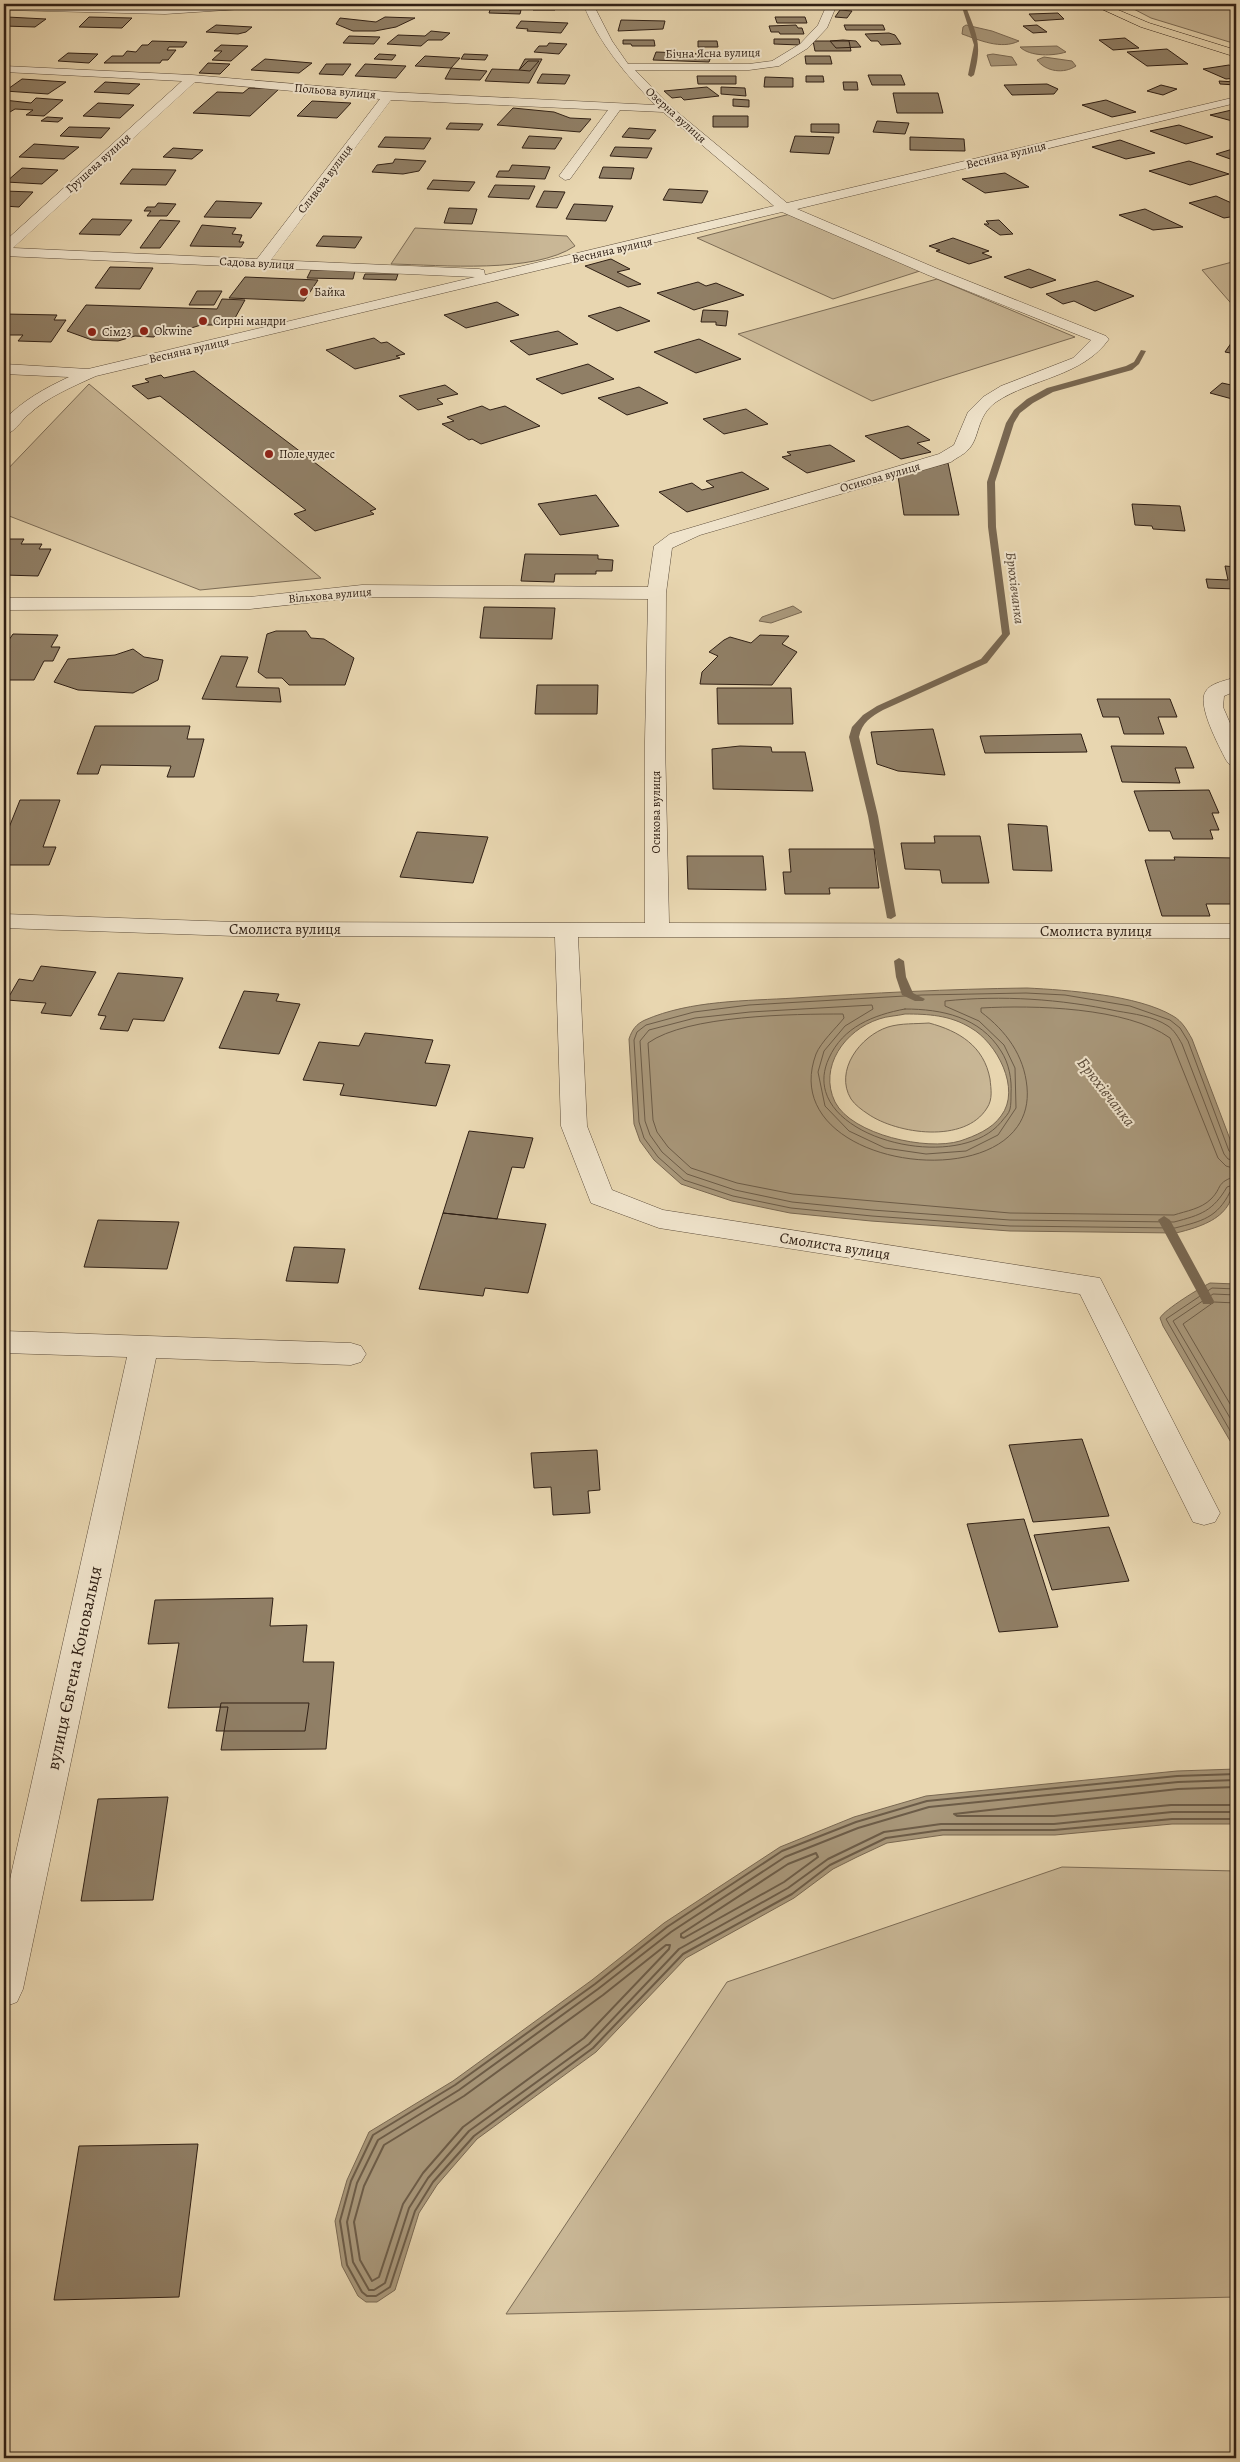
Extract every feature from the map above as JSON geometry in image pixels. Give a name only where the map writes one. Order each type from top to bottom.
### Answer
[{"type":"main road","points":[[1096,4],[1145,25],[1236,54]]},
{"type":"street","points":[[4,7],[165,11],[273,4]]},
{"type":"street","name":"Озерна вулиця","points":[[588,4],[625,67],[666,109],[786,209]]},
{"type":"street","name":"Бічна Ясна вулиця","points":[[625,67],[749,67],[775,64],[804,46],[823,26],[830,9],[828,4]]},
{"type":"street","name":"Польова вулиця","points":[[4,69],[192,78],[388,96],[666,109]]},
{"type":"street","name":"Грушева вулиця","points":[[4,250],[192,78]]},
{"type":"street","name":"Сливова вулиця","points":[[261,263],[388,96]]},
{"type":"street","name":"Весняна вулиця","points":[[4,430],[12,420],[44,394],[91,373],[786,209],[1236,100]]},
{"type":"street","points":[[564,176],[616,108]]},
{"type":"street","name":"Осикова вулиця","points":[[657,930],[655,741],[657,594],[663,546],[676,538],[946,458],[961,448],[976,412],[989,400],[1007,389],[1078,361],[1101,338],[933,272],[786,209]]},
{"type":"street","name":"Садова вулиця","points":[[4,250],[510,274]]},
{"type":"street","points":[[4,369],[91,373]]},
{"type":"street","name":"Вільхова вулиця","points":[[4,604],[250,603],[362,590],[657,594]]},
{"type":"street","points":[[1236,685],[1230,685],[1214,693],[1213,707],[1236,760]]},
{"type":"street","name":"Смолиста вулиця","points":[[4,921],[235,930],[1236,931]]},
{"type":"street","name":"Смолиста вулиця","points":[[566,930],[574,1126],[601,1196],[659,1219],[1090,1285],[1204,1513]]},
{"type":"street","points":[[4,1342],[351,1354]]},
{"type":"street","name":"вулиця Євгена Коновальця","points":[[4,1988],[144,1348]]},
{"type":"shaded area","points":[[1124,4],[1236,4],[1236,44],[1151,18]]},
{"type":"shaded area","points":[[790,214],[926,269],[833,299],[697,238]]},
{"type":"shaded area","points":[[415,228],[567,236],[575,246],[557,255],[536,261],[512,264],[461,266],[391,264]]},
{"type":"shaded area","points":[[1236,261],[1236,309],[1202,270]]},
{"type":"shaded area","points":[[937,279],[1075,337],[872,401],[738,334]]},
{"type":"shaded area","points":[[89,384],[321,578],[200,590],[4,514],[4,473]]},
{"type":"shaded area","points":[[929,1023],[950,1030],[969,1042],[982,1057],[987,1067],[991,1086],[991,1098],[987,1108],[977,1119],[963,1127],[947,1131],[913,1130],[896,1127],[881,1121],[854,1103],[847,1088],[846,1077],[848,1066],[860,1046],[868,1038],[888,1027],[903,1024]]},
{"type":"shaded area","points":[[1062,1867],[1236,1871],[1236,2297],[506,2314],[727,1982]]},
{"type":"water","points":[[966,25],[992,31],[1019,41],[1005,45],[983,41],[962,34],[963,27]]},
{"type":"water","points":[[1057,46],[1066,52],[1042,55],[1030,53],[1020,47]]},
{"type":"water","points":[[987,55],[1012,57],[1017,65],[991,66]]},
{"type":"water","points":[[1044,57],[1072,61],[1076,66],[1061,71],[1050,69],[1037,60]]},
{"type":"water","points":[[793,606],[802,612],[771,623],[759,621],[762,617]]},
{"type":"water","points":[[1027,988],[1082,992],[1122,998],[1158,1009],[1179,1020],[1192,1039],[1233,1147],[1235,1182],[1227,1206],[1220,1215],[1209,1222],[1176,1233],[1010,1231],[790,1213],[732,1201],[681,1184],[654,1160],[640,1141],[634,1124],[629,1039],[639,1023],[645,1020],[663,1013],[700,1005],[739,1001],[940,990]],"holes":[[[905,1014],[939,1016],[955,1020],[971,1028],[989,1044],[1003,1067],[1009,1093],[1007,1105],[997,1121],[988,1128],[966,1139],[946,1144],[929,1144],[892,1138],[873,1131],[844,1114],[835,1102],[831,1089],[832,1063],[838,1052],[855,1032],[867,1024],[885,1017]]]},
{"type":"water","points":[[1210,1283],[1236,1284],[1236,1451],[1160,1318],[1175,1304]]},
{"type":"water","points":[[1236,1769],[1236,1824],[1172,1824],[1055,1835],[943,1835],[887,1843],[833,1869],[794,1898],[686,1958],[596,2052],[477,2139],[437,2185],[419,2213],[395,2290],[377,2302],[366,2302],[358,2296],[342,2266],[335,2221],[347,2180],[369,2132],[453,2081],[592,1980],[664,1923],[780,1847],[854,1817],[926,1796],[1177,1771]]},
{"type":"building","points":[[535,4],[556,4],[555,10],[533,10]]},
{"type":"building","points":[[676,4],[707,4],[707,8],[676,7]]},
{"type":"building","points":[[491,7],[510,7],[509,10],[521,10],[520,14],[489,13]]},
{"type":"building","points":[[840,10],[852,11],[847,18],[835,17]]},
{"type":"building","points":[[1058,13],[1064,19],[1035,21],[1029,14]]},
{"type":"building","points":[[7,17],[46,19],[35,27],[4,26],[4,19]]},
{"type":"building","points":[[89,17],[132,18],[122,28],[79,27]]},
{"type":"building","points":[[385,17],[415,18],[396,27],[375,31],[353,31],[336,24],[340,18],[376,22]]},
{"type":"building","points":[[775,17],[805,17],[807,23],[777,23]]},
{"type":"building","points":[[621,20],[665,21],[663,29],[618,31]]},
{"type":"building","points":[[521,21],[568,23],[561,33],[527,31],[528,29],[516,28]]},
{"type":"building","points":[[216,25],[252,27],[246,32],[238,34],[206,32]]},
{"type":"building","points":[[796,25],[798,28],[802,28],[804,34],[771,32],[769,26]]},
{"type":"building","points":[[844,25],[883,25],[885,30],[846,30]]},
{"type":"building","points":[[1037,25],[1047,32],[1033,33],[1023,26]]},
{"type":"building","points":[[431,31],[450,33],[442,40],[428,40],[421,46],[387,44],[398,35],[425,36]]},
{"type":"building","points":[[889,33],[895,35],[901,44],[881,45],[878,41],[871,41],[865,34]]},
{"type":"building","points":[[349,36],[380,37],[374,44],[343,43]]},
{"type":"building","points":[[1125,38],[1139,48],[1113,50],[1099,40]]},
{"type":"building","points":[[774,39],[799,39],[800,45],[774,44]]},
{"type":"building","points":[[623,40],[654,40],[655,46],[632,46],[631,44],[623,44]]},
{"type":"building","points":[[152,41],[187,42],[183,47],[169,47],[167,50],[176,50],[168,60],[162,60],[160,63],[104,63],[112,56],[123,56],[127,51],[136,52],[142,45],[148,45]]},
{"type":"building","points":[[698,41],[717,41],[718,47],[698,47]]},
{"type":"building","points":[[813,41],[849,41],[851,51],[815,51]]},
{"type":"building","points":[[830,41],[856,41],[861,47],[836,48]]},
{"type":"building","points":[[549,43],[567,44],[559,54],[534,52],[539,46],[547,46]]},
{"type":"building","points":[[221,45],[248,46],[231,61],[212,60],[222,51],[214,51]]},
{"type":"building","points":[[1167,49],[1188,64],[1147,66],[1127,52]]},
{"type":"building","points":[[656,52],[712,54],[709,62],[653,60]]},
{"type":"building","points":[[68,53],[98,54],[89,63],[58,61]]},
{"type":"building","points":[[379,54],[396,55],[392,60],[374,59]]},
{"type":"building","points":[[464,54],[488,55],[485,60],[461,59]]},
{"type":"building","points":[[425,56],[460,58],[451,68],[415,66]]},
{"type":"building","points":[[805,56],[830,56],[832,64],[806,64]]},
{"type":"building","points":[[265,59],[312,63],[299,73],[251,70]]},
{"type":"building","points":[[525,59],[542,59],[529,83],[485,81],[492,69],[519,70]]},
{"type":"building","points":[[528,61],[539,61],[530,71],[519,70]]},
{"type":"building","points":[[208,63],[230,64],[220,74],[199,73]]},
{"type":"building","points":[[326,64],[351,64],[343,75],[319,74]]},
{"type":"building","points":[[365,64],[406,66],[396,78],[355,76]]},
{"type":"building","points":[[1229,65],[1236,68],[1236,78],[1226,79],[1203,69]]},
{"type":"building","points":[[451,68],[487,71],[480,80],[445,79]]},
{"type":"building","points":[[542,74],[570,75],[565,84],[537,83]]},
{"type":"building","points":[[868,75],[901,75],[905,85],[872,85]]},
{"type":"building","points":[[697,76],[736,76],[736,84],[698,84]]},
{"type":"building","points":[[806,76],[823,76],[824,82],[806,82]]},
{"type":"building","points":[[765,77],[793,78],[793,87],[764,87]]},
{"type":"building","points":[[22,79],[66,82],[48,94],[5,91]]},
{"type":"building","points":[[1219,81],[1236,82],[1236,85],[1220,84]]},
{"type":"building","points":[[105,82],[140,84],[129,94],[94,92]]},
{"type":"building","points":[[843,82],[857,82],[858,90],[844,90]]},
{"type":"building","points":[[1047,84],[1058,89],[1054,94],[1012,95],[1004,85]]},
{"type":"building","points":[[1161,85],[1177,89],[1163,95],[1147,91]]},
{"type":"building","points":[[707,87],[719,96],[684,100],[681,97],[672,98],[664,91]]},
{"type":"building","points":[[721,87],[745,88],[746,96],[721,94]]},
{"type":"building","points":[[249,88],[279,89],[250,116],[193,113],[217,92],[243,93]]},
{"type":"building","points":[[893,93],[938,93],[943,113],[897,113]]},
{"type":"building","points":[[36,98],[63,100],[44,116],[26,115],[33,110],[15,109],[10,112],[4,112],[4,100],[31,103]]},
{"type":"building","points":[[733,99],[749,100],[749,107],[733,106]]},
{"type":"building","points":[[1106,100],[1136,112],[1112,117],[1082,105]]},
{"type":"building","points":[[312,101],[351,103],[337,118],[297,116]]},
{"type":"building","points":[[98,103],[134,105],[120,118],[83,116]]},
{"type":"building","points":[[513,108],[554,112],[570,118],[591,119],[580,132],[497,125]]},
{"type":"building","points":[[1236,109],[1236,122],[1210,115]]},
{"type":"building","points":[[713,116],[748,116],[748,127],[713,127]]},
{"type":"building","points":[[47,117],[63,118],[58,122],[41,121]]},
{"type":"building","points":[[877,121],[909,123],[905,134],[873,132]]},
{"type":"building","points":[[450,123],[483,124],[479,130],[446,129]]},
{"type":"building","points":[[811,124],[839,124],[839,133],[811,132]]},
{"type":"building","points":[[1179,125],[1213,137],[1186,144],[1150,131]]},
{"type":"building","points":[[69,127],[110,128],[101,138],[60,136]]},
{"type":"building","points":[[629,128],[656,130],[649,139],[622,137]]},
{"type":"building","points":[[529,136],[562,138],[555,149],[522,148]]},
{"type":"building","points":[[795,136],[834,137],[829,154],[790,152]]},
{"type":"building","points":[[385,137],[431,138],[424,149],[378,147]]},
{"type":"building","points":[[910,137],[964,139],[965,151],[910,150]]},
{"type":"building","points":[[1120,140],[1155,153],[1126,159],[1092,147]]},
{"type":"building","points":[[34,144],[79,147],[64,159],[19,157]]},
{"type":"building","points":[[615,147],[652,148],[647,158],[610,156]]},
{"type":"building","points":[[173,148],[203,150],[192,159],[163,157]]},
{"type":"building","points":[[1236,148],[1236,161],[1216,154]]},
{"type":"building","points":[[395,159],[426,161],[419,171],[403,174],[372,172],[377,165],[393,163]]},
{"type":"building","points":[[1189,161],[1229,174],[1190,185],[1149,171]]},
{"type":"building","points":[[512,165],[550,167],[545,179],[496,177],[499,171],[509,171]]},
{"type":"building","points":[[603,167],[634,168],[631,179],[599,178]]},
{"type":"building","points":[[22,168],[58,170],[42,184],[6,182]]},
{"type":"building","points":[[132,169],[176,170],[166,185],[120,184]]},
{"type":"building","points":[[1005,173],[1029,187],[985,193],[962,179]]},
{"type":"building","points":[[433,180],[475,182],[469,191],[427,189]]},
{"type":"building","points":[[495,185],[535,186],[529,199],[488,197]]},
{"type":"building","points":[[669,189],[708,191],[702,203],[663,200]]},
{"type":"building","points":[[4,191],[33,192],[19,207],[4,206]]},
{"type":"building","points":[[544,191],[565,192],[557,208],[536,207]]},
{"type":"building","points":[[1216,196],[1236,205],[1236,216],[1224,218],[1189,203]]},
{"type":"building","points":[[216,201],[262,203],[251,218],[204,217]]},
{"type":"building","points":[[158,203],[176,204],[167,216],[147,216],[151,211],[144,211],[147,207],[155,207]]},
{"type":"building","points":[[574,204],[613,206],[606,221],[566,219]]},
{"type":"building","points":[[449,208],[477,209],[472,224],[444,223]]},
{"type":"building","points":[[1145,209],[1183,227],[1153,230],[1119,215]]},
{"type":"building","points":[[92,219],[132,220],[120,235],[79,234]]},
{"type":"building","points":[[160,220],[180,221],[160,248],[140,248]]},
{"type":"building","points":[[999,220],[1013,234],[1000,235],[984,224],[989,224],[986,221]]},
{"type":"building","points":[[202,225],[236,228],[232,234],[242,235],[239,242],[244,242],[241,247],[190,246]]},
{"type":"building","points":[[323,236],[362,237],[355,248],[316,246]]},
{"type":"building","points":[[953,238],[989,251],[982,253],[992,257],[969,264],[936,251],[940,250],[929,246]]},
{"type":"building","points":[[611,259],[630,269],[617,272],[641,284],[628,287],[585,266]]},
{"type":"building","points":[[110,267],[153,268],[140,289],[95,288]]},
{"type":"building","points":[[1029,269],[1056,280],[1031,288],[1004,277]]},
{"type":"building","points":[[311,270],[355,271],[353,279],[307,278]]},
{"type":"building","points":[[365,274],[398,274],[396,280],[363,279]]},
{"type":"building","points":[[245,277],[318,280],[304,301],[229,298]]},
{"type":"building","points":[[1097,281],[1134,296],[1095,311],[1074,301],[1063,304],[1046,294]]},
{"type":"building","points":[[698,282],[706,286],[716,283],[744,295],[694,310],[657,293]]},
{"type":"building","points":[[197,291],[222,291],[214,305],[189,305]]},
{"type":"building","points":[[222,299],[245,300],[235,318],[224,325],[201,325],[175,333],[157,333],[154,337],[135,336],[118,341],[92,340],[67,331],[86,305],[217,309]]},
{"type":"building","points":[[497,302],[519,315],[466,328],[444,315]]},
{"type":"building","points":[[620,307],[650,321],[617,331],[588,316]]},
{"type":"building","points":[[703,310],[728,311],[726,326],[716,325],[716,322],[701,322]]},
{"type":"building","points":[[4,314],[57,315],[54,320],[66,320],[51,342],[18,341],[23,335],[5,335],[7,332],[4,332]]},
{"type":"building","points":[[558,331],[578,344],[529,355],[510,341]]},
{"type":"building","points":[[1236,336],[1236,354],[1225,352]]},
{"type":"building","points":[[374,338],[381,343],[387,342],[405,354],[396,356],[400,358],[355,369],[326,350]]},
{"type":"building","points":[[699,339],[741,359],[696,373],[654,352]]},
{"type":"building","points":[[588,364],[614,379],[562,394],[536,379]]},
{"type":"building","name":"Поле чудес","points":[[194,371],[376,509],[370,511],[374,514],[315,531],[294,514],[306,510],[160,396],[148,399],[132,386],[149,382],[145,379],[161,375],[164,378]]},
{"type":"building","points":[[1222,383],[1236,386],[1236,400],[1210,393]]},
{"type":"building","points":[[445,385],[458,394],[437,399],[443,404],[418,410],[399,396]]},
{"type":"building","points":[[639,387],[668,403],[627,415],[598,398]]},
{"type":"building","points":[[482,406],[490,410],[505,406],[540,426],[481,444],[472,439],[469,440],[442,424],[454,421],[447,417]]},
{"type":"building","points":[[746,409],[768,424],[724,434],[703,419]]},
{"type":"building","points":[[908,426],[930,440],[917,443],[931,452],[901,459],[865,436]]},
{"type":"building","points":[[830,445],[855,461],[807,473],[782,457],[791,455],[787,452]]},
{"type":"building","points":[[948,463],[959,515],[904,515],[898,476]]},
{"type":"building","points":[[742,472],[769,489],[687,512],[659,492],[692,483],[702,490],[714,487],[706,481]]},
{"type":"building","points":[[596,495],[619,526],[560,535],[538,504]]},
{"type":"building","points":[[1132,504],[1180,506],[1185,531],[1153,529],[1152,526],[1135,525]]},
{"type":"building","points":[[4,539],[24,539],[21,544],[42,544],[39,549],[51,549],[38,576],[4,575]]},
{"type":"building","points":[[525,554],[598,555],[598,559],[613,560],[612,571],[596,571],[596,574],[555,574],[554,582],[521,581]]},
{"type":"building","points":[[1225,566],[1236,567],[1236,589],[1208,588],[1206,579],[1228,580]]},
{"type":"building","points":[[484,607],[555,608],[552,639],[480,638]]},
{"type":"building","points":[[276,631],[306,631],[311,638],[324,639],[354,658],[345,685],[289,685],[282,678],[266,678],[258,672],[267,634]]},
{"type":"building","points":[[13,634],[58,635],[51,647],[60,647],[53,661],[44,661],[34,680],[4,680],[4,647]]},
{"type":"building","points":[[760,635],[789,636],[782,644],[797,652],[772,685],[700,684],[702,672],[718,656],[709,652],[730,637],[751,643]]},
{"type":"building","points":[[133,649],[144,657],[163,660],[158,680],[133,693],[78,690],[54,682],[68,659],[115,655]]},
{"type":"building","points":[[221,656],[248,657],[236,687],[279,688],[281,702],[202,699]]},
{"type":"building","points":[[537,685],[598,685],[597,714],[535,714]]},
{"type":"building","points":[[717,688],[791,688],[793,724],[718,724]]},
{"type":"building","points":[[1097,699],[1170,699],[1177,717],[1158,717],[1164,734],[1124,734],[1119,717],[1103,717]]},
{"type":"building","points":[[95,726],[190,726],[187,739],[204,739],[194,777],[167,777],[171,766],[101,765],[98,774],[77,774]]},
{"type":"building","points":[[933,729],[945,775],[898,771],[877,764],[871,732]]},
{"type":"building","points":[[1081,734],[1087,752],[985,753],[980,736]]},
{"type":"building","points":[[740,746],[771,747],[772,752],[805,752],[813,791],[713,789],[712,749]]},
{"type":"building","points":[[1111,746],[1186,747],[1194,768],[1175,768],[1180,783],[1122,782]]},
{"type":"building","points":[[1209,790],[1219,813],[1212,813],[1219,830],[1210,830],[1213,839],[1173,839],[1170,831],[1149,831],[1134,791]]},
{"type":"building","points":[[20,800],[60,800],[43,847],[56,847],[49,865],[4,865],[4,830],[8,830]]},
{"type":"building","points":[[1008,824],[1047,826],[1052,871],[1013,870]]},
{"type":"building","points":[[417,832],[488,837],[473,883],[400,877]]},
{"type":"building","points":[[934,836],[980,836],[989,883],[942,883],[940,870],[905,869],[901,843],[935,843]]},
{"type":"building","points":[[789,849],[874,849],[879,888],[829,888],[830,894],[785,894],[783,872],[791,872]]},
{"type":"building","points":[[687,856],[763,856],[766,890],[688,889]]},
{"type":"building","points":[[1174,857],[1236,858],[1236,904],[1206,904],[1210,916],[1162,916],[1145,860],[1175,860]]},
{"type":"building","points":[[41,966],[96,972],[71,1016],[41,1013],[46,1003],[7,1000],[19,979],[33,981]]},
{"type":"building","points":[[118,973],[183,978],[164,1021],[133,1019],[128,1031],[100,1029],[106,1016],[98,1015]]},
{"type":"building","points":[[244,991],[279,994],[276,1001],[300,1004],[279,1054],[219,1048]]},
{"type":"building","points":[[365,1033],[433,1040],[425,1063],[450,1065],[436,1106],[340,1095],[344,1084],[303,1080],[319,1042],[359,1046]]},
{"type":"building","points":[[469,1131],[533,1138],[524,1168],[512,1167],[497,1219],[443,1213]]},
{"type":"building","points":[[443,1213],[546,1224],[528,1293],[485,1288],[483,1296],[419,1289]]},
{"type":"building","points":[[98,1220],[179,1222],[167,1269],[84,1267]]},
{"type":"building","points":[[294,1247],[345,1249],[338,1283],[286,1281]]},
{"type":"building","points":[[1082,1439],[1109,1516],[1033,1522],[1009,1445]]},
{"type":"building","points":[[597,1450],[600,1490],[588,1491],[590,1513],[553,1515],[551,1487],[534,1488],[531,1453]]},
{"type":"building","points":[[1024,1519],[1058,1627],[999,1632],[967,1524]]},
{"type":"building","points":[[1109,1527],[1129,1581],[1052,1590],[1034,1535]]},
{"type":"building","points":[[273,1598],[270,1626],[307,1625],[303,1662],[334,1662],[326,1749],[221,1750],[228,1707],[168,1708],[179,1643],[148,1644],[155,1600]]},
{"type":"building","points":[[221,1703],[309,1703],[305,1731],[216,1731]]},
{"type":"building","points":[[168,1797],[153,1900],[81,1901],[98,1799]]},
{"type":"building","points":[[198,2144],[179,2297],[54,2300],[79,2146]]},
{"type":"waterway","name":"Брюхівчанка","points":[[963,4],[977,45],[975,63],[971,75]]},
{"type":"waterway","name":"Брюхівчанка","points":[[891,916],[873,816],[854,737],[855,731],[859,723],[866,716],[880,708],[984,661],[1006,634],[992,527],[991,482],[1010,423],[1017,412],[1030,401],[1050,390],[1129,368],[1137,363],[1143,351]]},
{"type":"waterway","name":"Брюхівчанка","points":[[899,961],[901,977],[908,995],[919,999]]},
{"type":"waterway","name":"Брюхівчанка","points":[[1164,1220],[1208,1301]]},
{"type":"place","name":"Байка","points":[[304,292]]},
{"type":"place","name":"Сирні мандри","points":[[203,321]]},
{"type":"place","name":"Okwine","points":[[144,331]]},
{"type":"place","name":"Сім23","points":[[92,332]]},
{"type":"place","name":"Поле чудес","points":[[269,454]]}]
